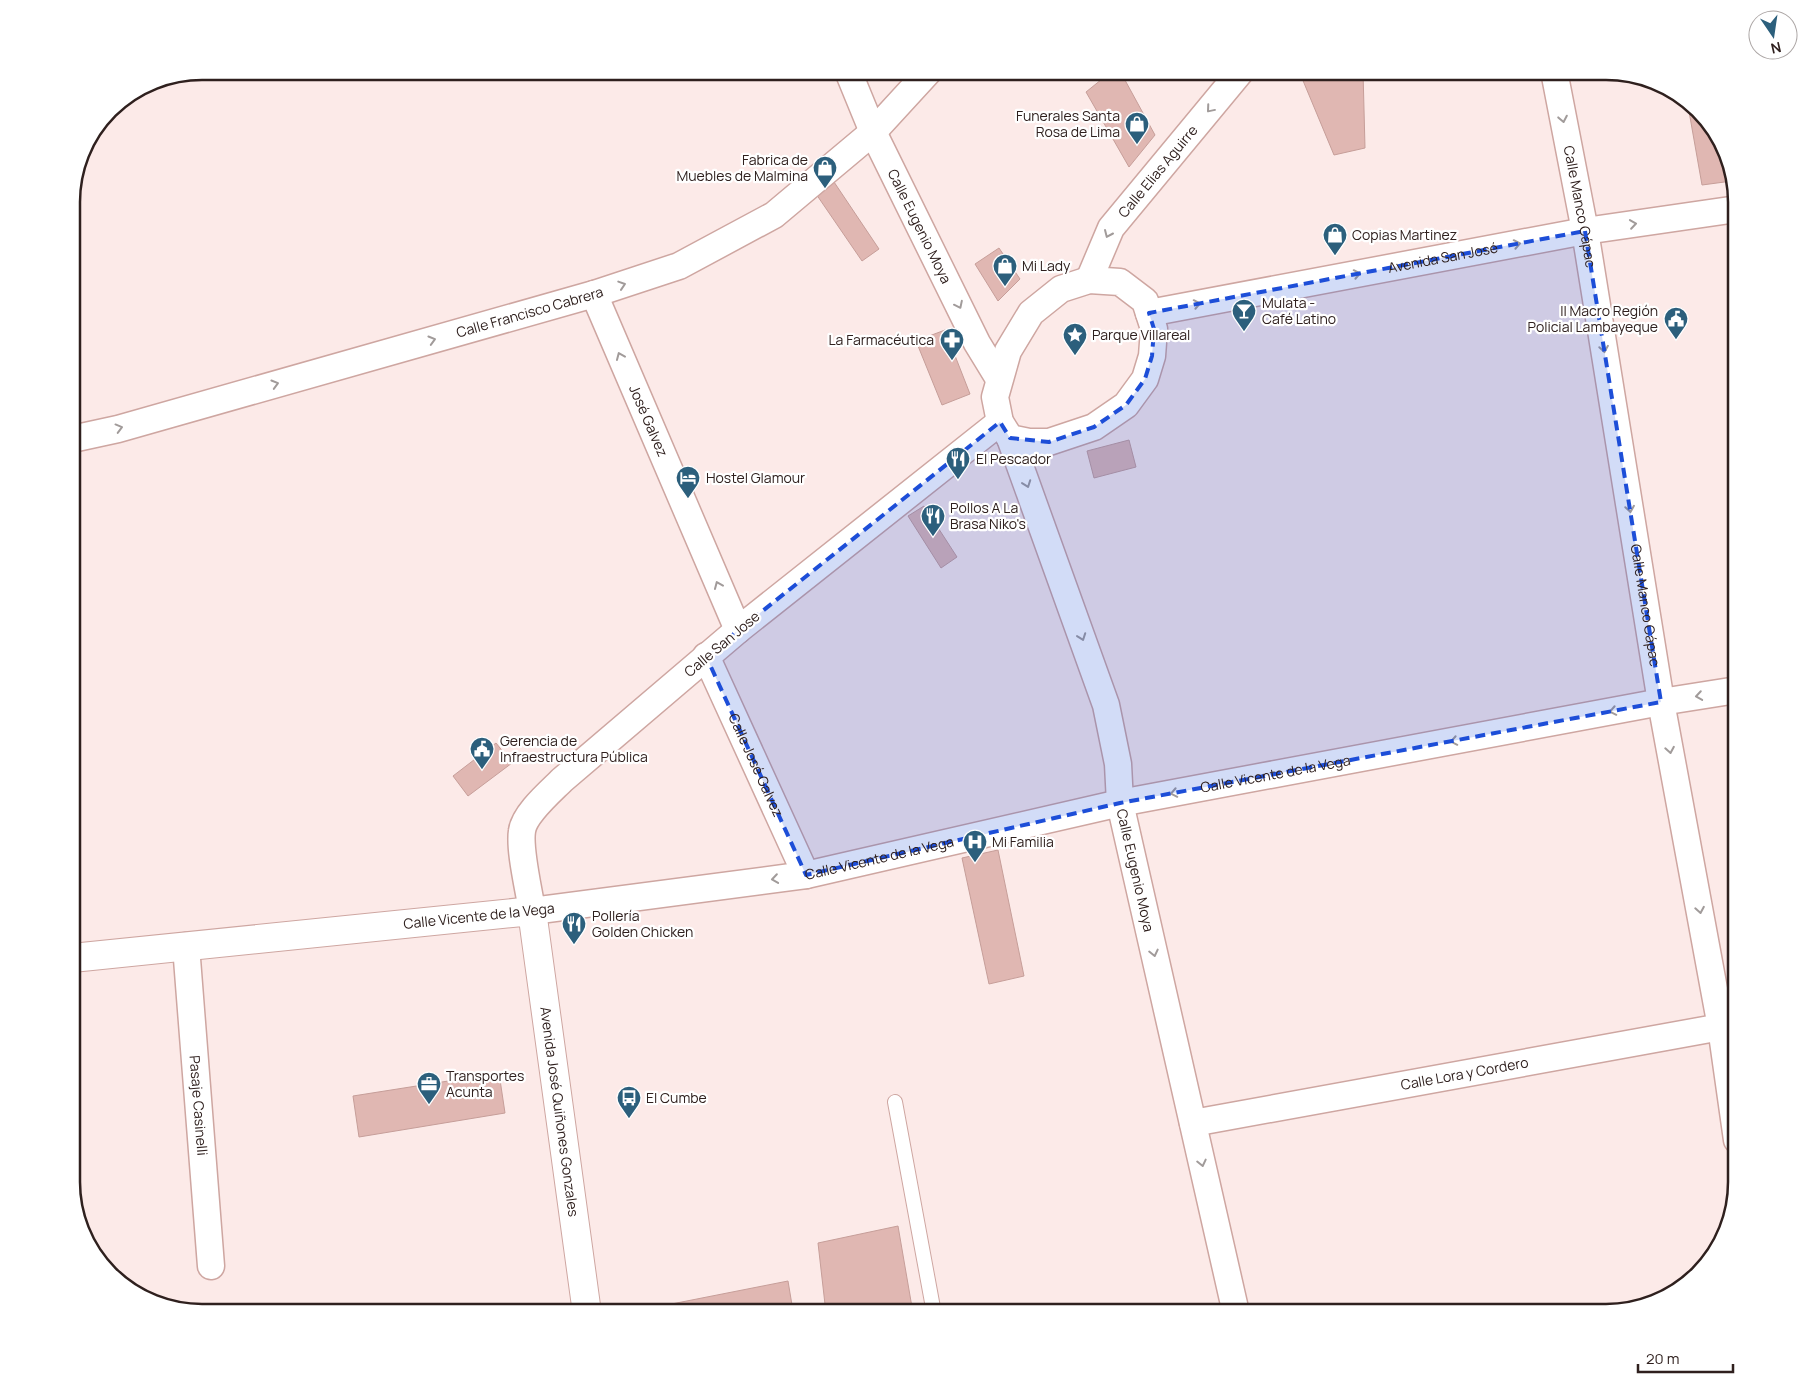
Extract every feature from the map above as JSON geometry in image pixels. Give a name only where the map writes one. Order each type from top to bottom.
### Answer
[{"type":"street","name":"Calle Eugenio Moya","points":[[852,80],[873,132],[978,343],[999,379]]},
{"type":"street","name":"Calle Francisco Cabrera","points":[[80,437],[118,429],[594,294],[680,266],[774,215],[873,132],[921,80]]},
{"type":"street","name":"Calle Elias Aguirre","points":[[1089,280],[1111,228],[1234,80]]},
{"type":"street","name":"Calle Manco Cápac","points":[[1556,80],[1585,232],[1661,702],[1728,1022]]},
{"type":"street","name":"Avenida San José","points":[[1149,313],[1585,232],[1728,210]]},
{"type":"street","points":[[1089,280],[1120,282],[1145,301],[1149,313],[1154,329],[1152,356],[1144,379],[1126,404],[1094,427],[1049,442],[1029,442],[1005,430],[995,397],[1008,351],[1032,313],[1060,289],[1089,280]]},
{"type":"street","name":"José Galvez","points":[[594,294],[738,630]]},
{"type":"street","name":"Calle Eugenio Moya","points":[[1005,430],[1106,706],[1118,764],[1120,803],[1234,1304]]},
{"type":"street","name":"Calle San Jose","points":[[532,911],[523,855],[522,830],[530,814],[562,780],[738,630],[1005,430]]},
{"type":"street","name":"Calle José Galvez","points":[[706,656],[806,875]]},
{"type":"street","name":"Calle Vicente de la Vega","points":[[80,957],[532,911],[806,875],[1120,803],[1661,702],[1728,691]]},
{"type":"street","name":"Avenida José Quiñones Gonzales","points":[[532,911],[586,1304]]},
{"type":"street","name":"Pasaje Casinelli","points":[[186,946],[211,1266]]},
{"type":"street","name":"Calle Lora y Cordero","points":[[1193,1123],[1728,1027]]},
{"type":"lane","points":[[895,1102],[932,1304]]},
{"type":"highlighted area","points":[[1585,231],[1661,702],[1120,803],[806,875],[706,656],[1000,422],[1010,438],[1049,442],[1094,427],[1126,405],[1145,379],[1152,356],[1154,329],[1149,313]]},
{"type":"building","points":[[1101,80],[1125,80],[1155,135],[1129,167],[1086,92]]},
{"type":"building","points":[[1303,80],[1363,80],[1365,148],[1334,155]]},
{"type":"building","points":[[1689,114],[1707,134],[1715,148],[1722,163],[1726,179],[1726,182],[1702,185]]},
{"type":"building","points":[[832,179],[879,249],[862,261],[814,191]]},
{"type":"building","points":[[999,248],[1020,279],[998,301],[975,264]]},
{"type":"building","points":[[945,330],[970,394],[942,405],[916,341]]},
{"type":"building","points":[[1129,440],[1136,467],[1094,478],[1087,451]]},
{"type":"building","name":"Pollos A La Brasa Niko's","points":[[924,506],[957,557],[941,568],[908,516]]},
{"type":"building","name":"Gerencia de Infraestructura Pública","points":[[496,743],[512,763],[468,796],[453,776]]},
{"type":"building","points":[[998,850],[1024,976],[989,984],[962,858]]},
{"type":"building","name":"Transportes Acunta","points":[[499,1073],[505,1113],[359,1137],[353,1096]]},
{"type":"building","points":[[898,1226],[911,1304],[825,1304],[818,1243]]},
{"type":"building","points":[[788,1281],[792,1304],[672,1304]]},
{"type":"place","name":"Funerales Santa Rosa de Lima","points":[[1137,145]]},
{"type":"place","name":"Fabrica de Muebles de Malmina","points":[[825,189]]},
{"type":"place","name":"Copias Martinez","points":[[1335,256]]},
{"type":"place","name":"Mi Lady","points":[[1005,287]]},
{"type":"place","name":"Mulata - Café Latino","points":[[1244,332]]},
{"type":"place","name":"II Macro Región Policial Lambayeque","points":[[1676,340]]},
{"type":"place","name":"Parque Villareal","points":[[1075,356]]},
{"type":"place","name":"La Farmacéutica","points":[[952,361]]},
{"type":"place","name":"El Pescador","points":[[958,480]]},
{"type":"place","name":"Hostel Glamour","points":[[688,499]]},
{"type":"place","name":"Pollos A La Brasa Niko's","points":[[933,537]]},
{"type":"place","name":"Gerencia de Infraestructura Pública","points":[[482,770]]},
{"type":"place","name":"Mi Familia","points":[[975,863]]},
{"type":"place","name":"Pollería Golden Chicken","points":[[574,945]]},
{"type":"place","name":"Transportes Acunta","points":[[429,1105]]},
{"type":"place","name":"El Cumbe","points":[[629,1119]]}]
